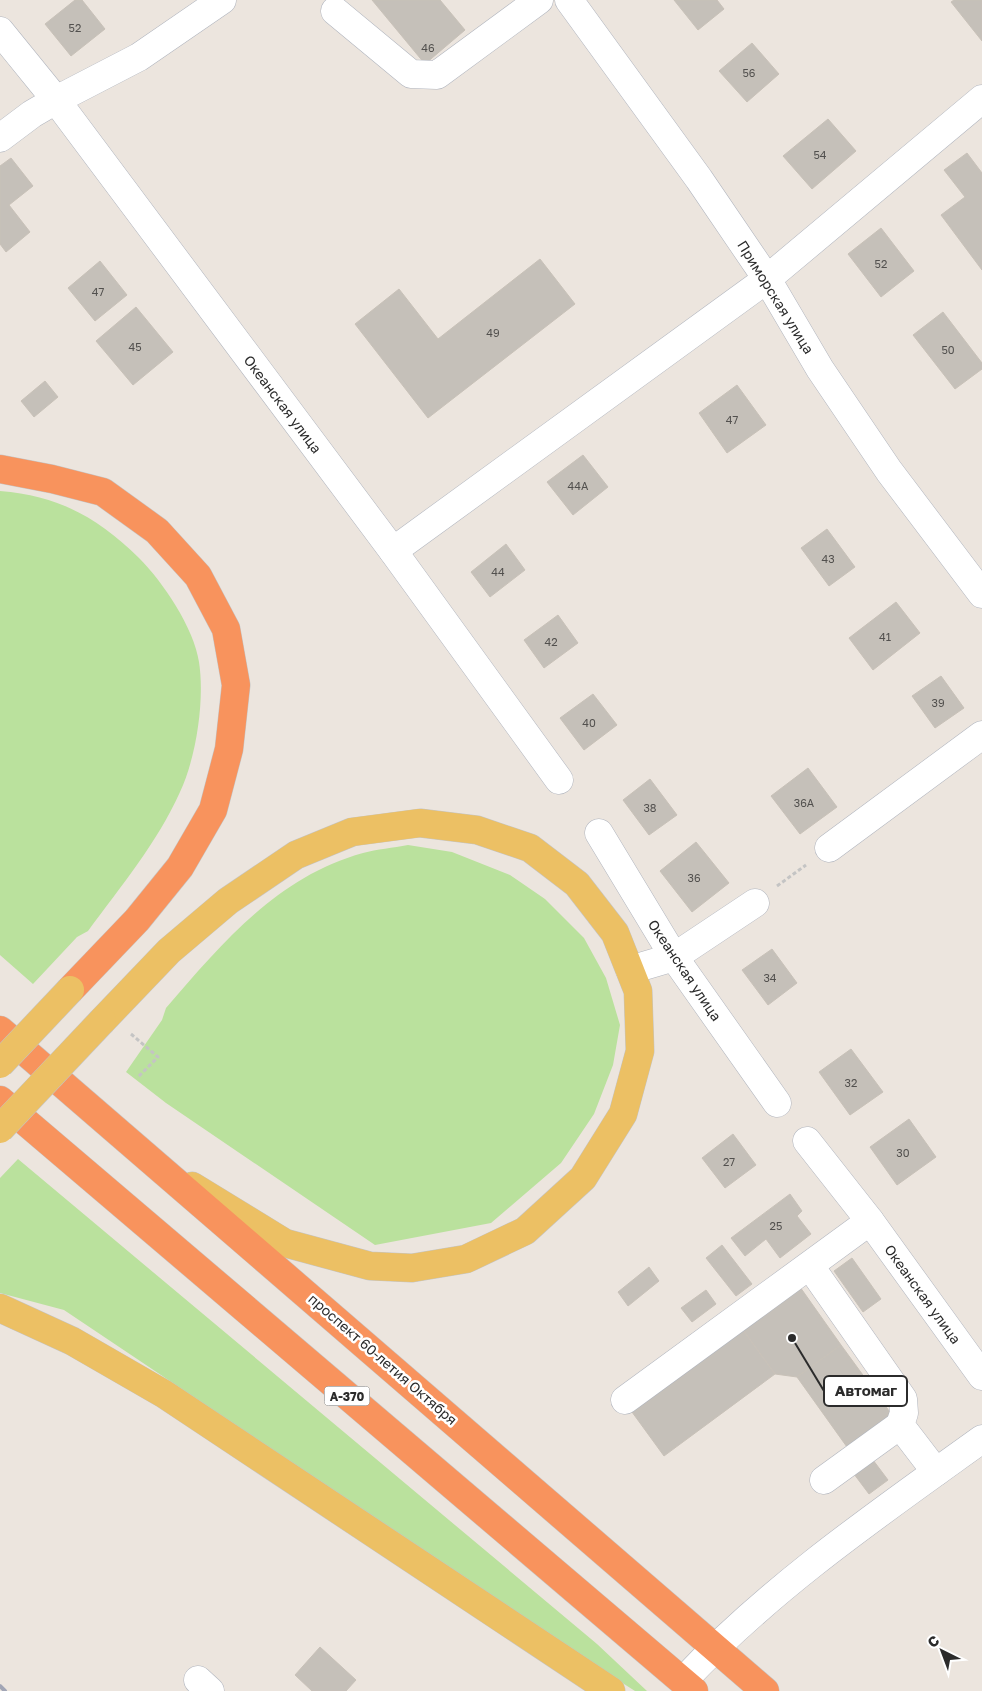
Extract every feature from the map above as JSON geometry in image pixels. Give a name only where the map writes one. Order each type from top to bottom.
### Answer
[{"type":"highway","points":[[0,469],[52,479],[103,492],[158,531],[198,576],[226,629],[236,685],[229,748],[213,810],[180,867],[137,920],[70,990]]},
{"type":"highway","name":"проспект 60-летия Октября","points":[[0,1030],[765,1691]]},
{"type":"highway","name":"А-370","points":[[0,1100],[689,1686]]},
{"type":"main road","points":[[0,1129],[169,951],[228,901],[296,854],[352,832],[420,823],[477,830],[530,848],[578,884],[615,933],[638,991],[640,1051],[623,1114],[583,1178],[525,1232],[466,1259],[412,1268],[370,1266],[285,1243],[162,1168]]},
{"type":"main road","points":[[0,1064],[70,990]]},
{"type":"main road","points":[[0,1308],[72,1341],[164,1394],[610,1691]]},
{"type":"street","points":[[0,138],[32,114],[56,100],[139,57],[222,0]]},
{"type":"street","points":[[335,11],[412,74],[437,75],[539,0]]},
{"type":"street","name":"Приморская улица","points":[[569,0],[699,178],[767,279],[820,368],[879,455],[982,594]]},
{"type":"street","name":"Океанская улица","points":[[0,31],[56,100],[393,551],[560,780]]},
{"type":"street","points":[[393,551],[767,279],[982,99]]},
{"type":"street","points":[[829,848],[982,735]]},
{"type":"street","name":"Океанская улица","points":[[599,833],[674,957],[777,1103]]},
{"type":"street","points":[[630,970],[674,957],[755,904]]},
{"type":"street","name":"Океанская улица","points":[[807,1141],[870,1221],[982,1376]]},
{"type":"street","points":[[625,1400],[870,1221]]},
{"type":"street","points":[[810,1266],[903,1398],[904,1413],[900,1425],[824,1480]]},
{"type":"street","points":[[900,1425],[936,1472]]},
{"type":"street","points":[[689,1686],[715,1647],[861,1527],[982,1438]]},
{"type":"path","points":[[755,904],[829,848]]},
{"type":"path","points":[[128,1031],[158,1057],[137,1078]]},
{"type":"green space","points":[[0,491],[41,498],[76,511],[108,531],[139,558],[167,592],[184,620],[196,649],[201,677],[200,711],[195,746],[186,778],[171,811],[138,864],[88,931],[77,937],[33,984],[0,955]]},
{"type":"green space","points":[[408,845],[452,852],[510,875],[545,899],[584,938],[606,978],[620,1025],[613,1065],[594,1114],[561,1163],[491,1223],[375,1245],[166,1103],[126,1072],[162,1020],[166,1008],[208,960],[253,915],[278,895],[304,878],[332,864],[363,853]]},
{"type":"green space","points":[[18,1159],[597,1644],[647,1691],[635,1691],[583,1658],[64,1310],[0,1293],[0,1178]]},
{"type":"building","points":[[75,0],[82,0],[105,29],[71,56],[45,24]]},
{"type":"building","points":[[372,0],[440,0],[465,30],[425,64]]},
{"type":"building","points":[[674,0],[717,0],[724,9],[698,30]]},
{"type":"building","points":[[954,0],[982,0],[982,41],[951,2]]},
{"type":"building","points":[[752,43],[779,74],[747,102],[719,71]]},
{"type":"building","points":[[828,119],[856,151],[812,189],[783,156]]},
{"type":"building","points":[[967,153],[982,173],[982,270],[941,215],[965,197],[944,170]]},
{"type":"building","points":[[11,158],[33,186],[9,205],[30,232],[6,252],[0,244],[0,166]]},
{"type":"building","points":[[881,228],[914,271],[881,297],[848,254]]},
{"type":"building","points":[[540,259],[575,304],[428,418],[355,324],[399,289],[438,339]]},
{"type":"building","points":[[100,261],[127,295],[95,321],[68,288]]},
{"type":"building","points":[[136,307],[173,352],[133,385],[96,341]]},
{"type":"building","points":[[943,312],[982,363],[982,369],[955,389],[913,335]]},
{"type":"building","points":[[45,381],[58,397],[34,417],[21,401]]},
{"type":"building","points":[[737,385],[766,425],[727,453],[699,413]]},
{"type":"building","points":[[583,455],[608,487],[573,515],[547,482]]},
{"type":"building","points":[[827,529],[855,567],[829,586],[801,548]]},
{"type":"building","points":[[506,544],[525,570],[490,597],[471,572]]},
{"type":"building","points":[[896,602],[920,633],[873,670],[849,638]]},
{"type":"building","points":[[558,615],[578,643],[544,668],[524,640]]},
{"type":"building","points":[[941,676],[964,708],[935,728],[912,696]]},
{"type":"building","points":[[593,694],[617,725],[584,750],[560,718]]},
{"type":"building","points":[[808,768],[837,807],[800,834],[771,796]]},
{"type":"building","points":[[650,779],[677,815],[649,835],[623,800]]},
{"type":"building","points":[[696,842],[729,883],[692,912],[660,871]]},
{"type":"building","points":[[772,949],[797,983],[768,1005],[742,970]]},
{"type":"building","points":[[851,1049],[883,1092],[850,1115],[819,1072]]},
{"type":"building","points":[[909,1119],[936,1157],[897,1185],[870,1147]]},
{"type":"building","points":[[733,1134],[756,1165],[725,1188],[702,1158]]},
{"type":"building","points":[[790,1194],[802,1211],[797,1216],[811,1234],[780,1258],[766,1239],[745,1256],[731,1238]]},
{"type":"building","points":[[722,1245],[752,1284],[736,1296],[706,1258]]},
{"type":"building","points":[[852,1258],[881,1299],[863,1312],[834,1271]]},
{"type":"building","points":[[649,1267],[659,1281],[628,1306],[618,1292]]},
{"type":"building","points":[[800,1287],[841,1345],[797,1377],[775,1374],[743,1330]]},
{"type":"building","points":[[706,1290],[716,1304],[692,1322],[681,1308]]},
{"type":"building","points":[[743,1330],[775,1374],[664,1456],[632,1412]]},
{"type":"building","points":[[841,1345],[892,1415],[847,1447],[797,1377]]},
{"type":"building","points":[[870,1456],[888,1480],[869,1494],[851,1470]]},
{"type":"building","points":[[320,1647],[356,1680],[346,1691],[312,1691],[295,1675]]},
{"type":"railway","points":[[0,1686],[5,1691]]},
{"type":"place","name":"Автомаг","points":[[792,1338]]}]
